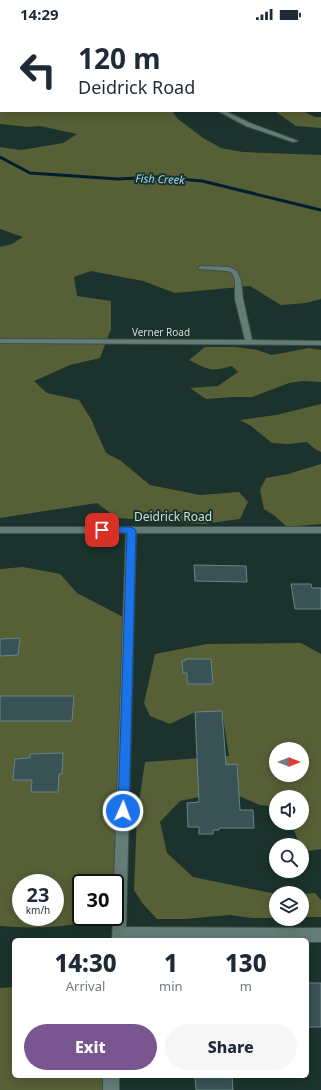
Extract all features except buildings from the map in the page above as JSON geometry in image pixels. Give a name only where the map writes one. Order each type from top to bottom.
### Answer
[{"type":"street","points":[[224,112],[254,128],[295,141]]},
{"type":"street","points":[[201,268],[229,269],[235,272],[238,280],[239,299],[249,342]]},
{"type":"street","name":"Verner Road","points":[[0,341],[321,343]]},
{"type":"street","name":"Deidrick Road","points":[[0,530],[321,530]]},
{"type":"street","points":[[131,530],[119,937],[321,935]]},
{"type":"street","points":[[111,1090],[112,1078]]},
{"type":"green space","points":[[0,112],[173,112],[178,119],[203,138],[221,148],[243,152],[321,155],[321,299],[306,303],[281,305],[250,286],[175,293],[143,281],[91,271],[74,277],[77,296],[111,301],[111,329],[100,358],[70,365],[34,381],[47,393],[79,400],[91,419],[106,453],[121,461],[150,485],[200,495],[239,492],[248,502],[240,519],[203,524],[117,518],[97,503],[0,518],[0,247],[12,244],[23,237],[0,229],[0,147],[21,150],[63,143],[77,134],[40,126],[29,127],[0,124]]},
{"type":"green space","points":[[276,112],[305,112],[315,117],[321,117],[321,128],[296,126]]},
{"type":"green space","points":[[205,347],[235,347],[257,350],[272,355],[309,348],[321,350],[321,382],[303,381],[289,383],[252,397],[206,399],[190,388],[218,386],[238,372],[232,366],[219,369],[210,369],[189,360]]},
{"type":"green space","points":[[321,404],[321,452],[307,442],[288,444],[272,443],[251,426],[240,420],[276,415]]},
{"type":"green space","points":[[321,464],[321,524],[287,527],[275,516],[264,509],[260,490],[266,478],[288,474]]},
{"type":"green space","points":[[23,567],[60,574],[77,593],[129,620],[115,874],[72,874],[72,924],[64,925],[64,874],[12,874],[12,926],[60,926],[26,927],[0,926],[0,569]]},
{"type":"green space","points":[[301,643],[321,654],[321,849],[309,851],[309,838],[297,838],[294,830],[309,830],[309,790],[269,790],[269,806],[260,805],[239,796],[199,797],[180,801],[160,822],[167,853],[193,877],[269,893],[269,918],[252,918],[230,915],[184,919],[157,919],[143,904],[134,890],[137,815],[145,762],[229,756],[222,711],[195,712],[170,724],[150,716],[144,703],[155,654],[207,644]]},
{"type":"green space","points":[[309,893],[315,893],[321,900],[321,917],[309,917]]},
{"type":"green space","points":[[12,987],[12,1078],[111,1078],[111,1090],[0,1090],[0,988]]},
{"type":"waterway","name":"Fish Creek","points":[[0,157],[30,173],[118,179],[157,177],[202,181],[321,210]]},
{"type":"route","points":[[102,530],[131,530],[123,811]]}]
